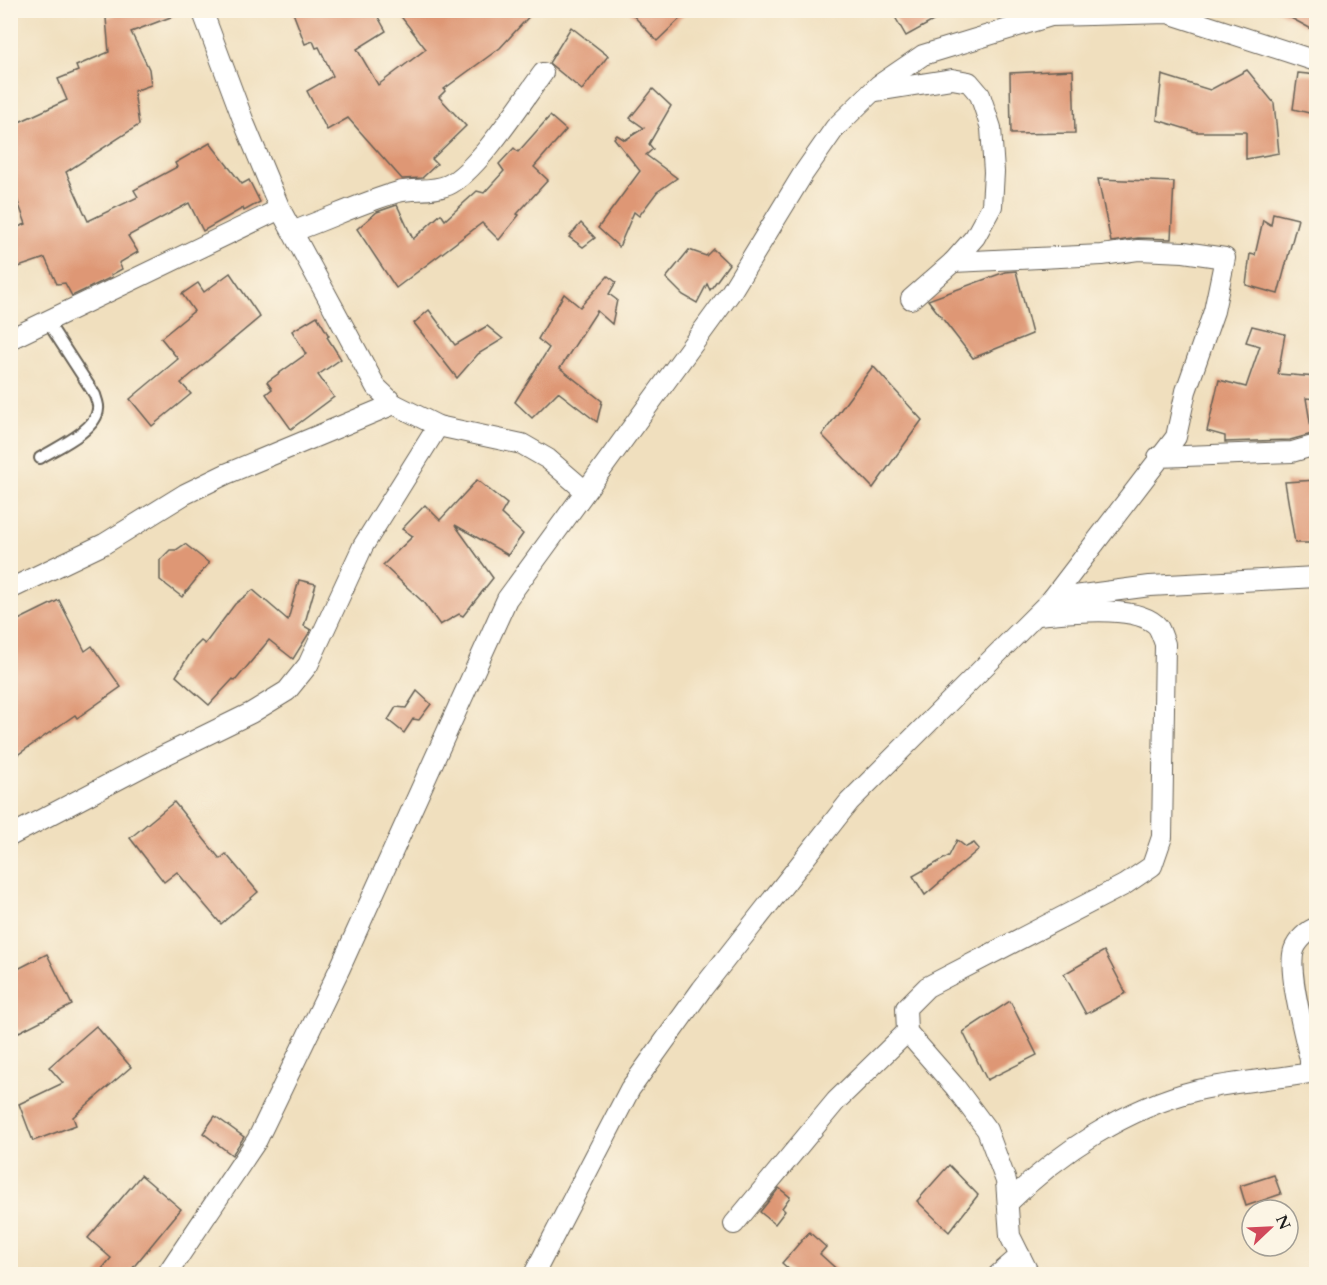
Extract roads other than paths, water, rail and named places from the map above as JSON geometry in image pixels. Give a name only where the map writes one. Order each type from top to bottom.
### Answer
[{"type":"street","points":[[202,10],[245,125],[280,209],[294,231],[376,387],[394,404],[438,426],[522,444],[548,459],[585,490]]},
{"type":"street","points":[[167,1275],[257,1140],[340,968],[507,599],[731,292],[803,174],[835,128],[879,85],[923,55],[1051,16],[1167,12],[1317,61]]},
{"type":"street","points":[[294,231],[399,192],[448,185],[467,170],[493,141],[543,73]]},
{"type":"street","points":[[871,93],[952,79],[969,82],[980,95],[991,128],[994,172],[992,206],[975,237],[953,262],[911,299]]},
{"type":"street","points":[[10,339],[280,209]]},
{"type":"street","points":[[534,1275],[630,1089],[702,989],[849,802],[1052,599],[1158,457],[1176,437],[1186,392],[1214,311],[1225,258],[1184,252],[1138,250],[1102,255],[953,262]]},
{"type":"street","points":[[10,589],[104,544],[185,494],[226,474],[394,404]]},
{"type":"street","points":[[10,836],[251,713],[287,691],[308,664],[363,546],[438,426]]},
{"type":"street","points":[[1158,457],[1292,452],[1317,445]]},
{"type":"street","points":[[1052,599],[1150,586],[1317,577]]},
{"type":"street","points":[[1029,1275],[1010,1236],[1006,1181],[987,1130],[955,1087],[907,1032],[906,1008],[927,987],[1124,885],[1152,866],[1162,837],[1165,644],[1158,627],[1144,616],[1100,610],[1037,615]]},
{"type":"street","points":[[1008,1203],[1031,1180],[1067,1154],[1107,1128],[1162,1101],[1199,1090],[1310,1073],[1310,1060],[1293,981],[1294,950],[1309,930],[1317,928]]},
{"type":"street","points":[[734,1224],[836,1101],[907,1032]]},
{"type":"street","points":[[999,1275],[1020,1256]]},
{"type":"lane","points":[[40,458],[83,432],[94,422],[98,409],[95,395],[47,321]]}]
